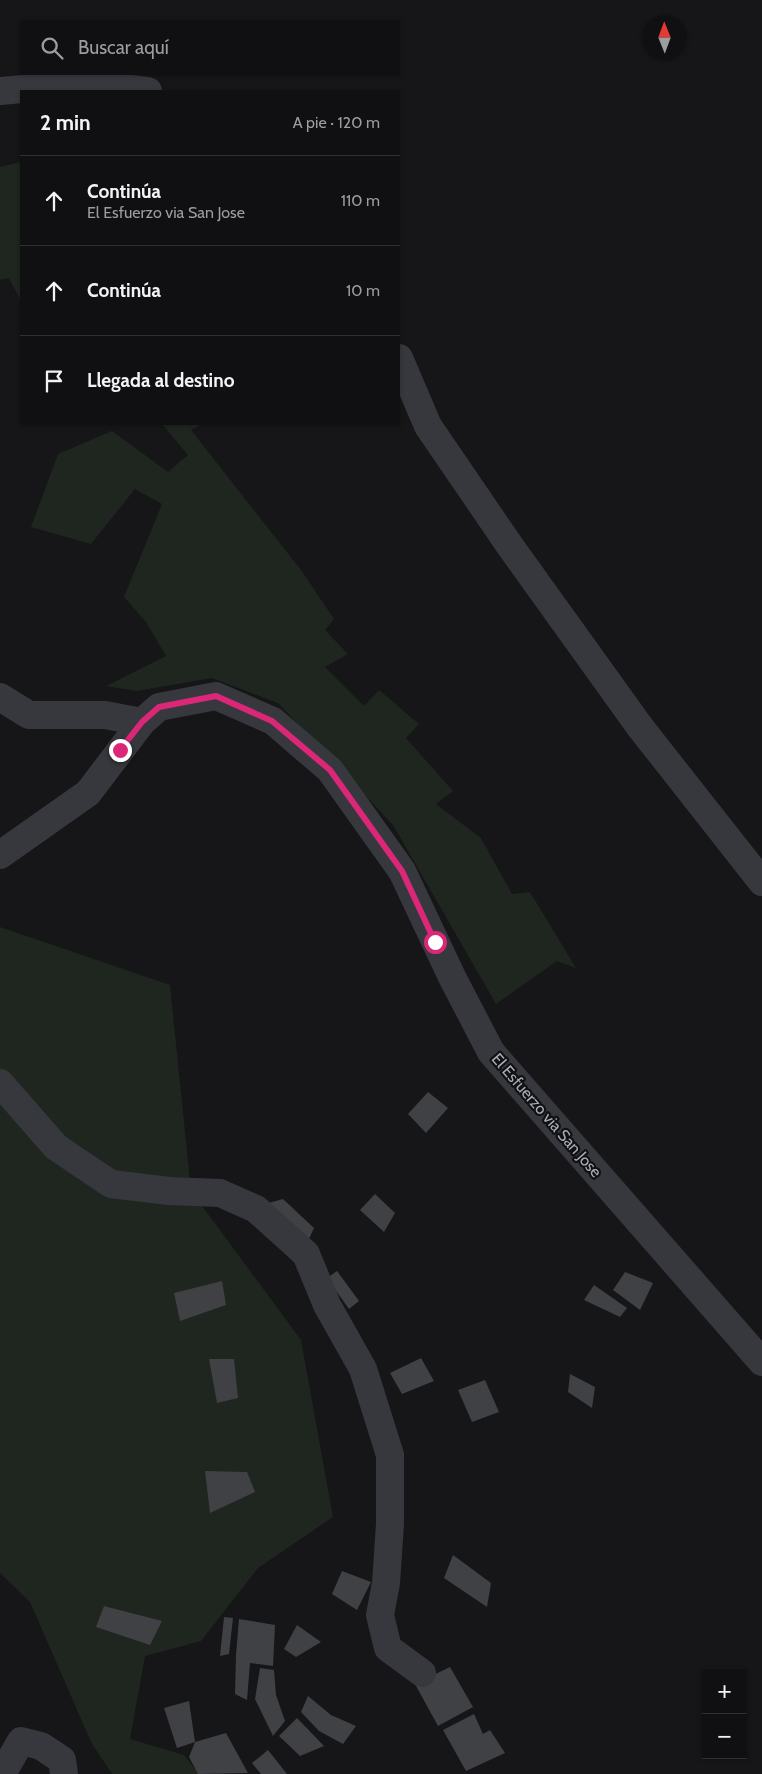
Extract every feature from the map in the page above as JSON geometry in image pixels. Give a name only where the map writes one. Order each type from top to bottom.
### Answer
[{"type":"street","points":[[0,91],[89,83],[141,90]]},
{"type":"street","points":[[400,360],[428,426],[510,546],[640,727],[762,882]]},
{"type":"street","name":"El Esfuerzo via San Jose","points":[[0,855],[88,793],[142,722],[159,707],[216,696],[272,721],[330,770],[402,871],[452,977],[491,1052],[762,1362]]},
{"type":"street","points":[[0,697],[29,715],[105,715],[142,722]]},
{"type":"street","points":[[0,1083],[56,1147],[112,1184],[169,1191],[220,1193],[256,1209],[306,1254],[327,1304],[363,1369],[390,1455],[390,1524],[386,1583],[380,1615],[388,1648],[422,1673]]},
{"type":"street","points":[[2,1774],[21,1741],[42,1746],[62,1760],[64,1774]]},
{"type":"shaded area","points":[[20,162],[20,299],[9,278],[0,280],[0,167]]},
{"type":"shaded area","points":[[163,425],[200,425],[191,430],[301,570],[334,619],[325,630],[348,654],[325,667],[364,706],[379,690],[419,724],[406,738],[453,791],[436,804],[481,838],[512,894],[530,892],[576,968],[557,961],[496,1004],[393,825],[278,703],[212,678],[137,691],[106,686],[166,656],[146,622],[124,597],[162,504],[135,489],[91,544],[31,527],[58,454],[112,431],[168,472],[188,455]]},
{"type":"shaded area","points":[[0,927],[170,985],[191,1191],[301,1340],[333,1517],[258,1568],[201,1641],[145,1656],[130,1739],[184,1755],[199,1774],[112,1774],[91,1742],[30,1602],[0,1573]]},
{"type":"building","points":[[428,1092],[448,1108],[426,1133],[408,1114]]},
{"type":"building","points":[[375,1194],[395,1213],[384,1232],[360,1210]]},
{"type":"building","points":[[283,1199],[314,1228],[308,1241],[265,1204]]},
{"type":"building","points":[[337,1271],[359,1301],[349,1309],[327,1278]]},
{"type":"building","points":[[625,1272],[653,1283],[640,1310],[613,1290]]},
{"type":"building","points":[[222,1281],[226,1305],[180,1321],[174,1293]]},
{"type":"building","points":[[594,1285],[627,1308],[620,1317],[584,1300]]},
{"type":"building","points":[[421,1358],[434,1381],[402,1394],[390,1373]]},
{"type":"building","points":[[209,1359],[234,1359],[238,1398],[217,1403]]},
{"type":"building","points":[[570,1374],[595,1387],[592,1408],[568,1392]]},
{"type":"building","points":[[485,1380],[499,1412],[472,1422],[458,1390]]},
{"type":"building","points":[[205,1471],[247,1472],[255,1492],[210,1513]]},
{"type":"building","points":[[453,1555],[491,1583],[487,1607],[444,1578]]},
{"type":"building","points":[[342,1571],[371,1582],[357,1610],[332,1594]]},
{"type":"building","points":[[104,1606],[162,1621],[150,1645],[96,1627]]},
{"type":"building","points":[[224,1617],[233,1618],[229,1654],[220,1656]]},
{"type":"building","points":[[239,1619],[275,1625],[273,1666],[250,1663],[247,1700],[235,1694]]},
{"type":"building","points":[[297,1625],[321,1642],[296,1657],[284,1649]]},
{"type":"building","points":[[450,1667],[473,1707],[438,1726],[415,1684]]},
{"type":"building","points":[[260,1668],[274,1670],[276,1695],[285,1721],[273,1736],[255,1699]]},
{"type":"building","points":[[308,1696],[331,1715],[356,1726],[343,1744],[319,1731],[301,1712]]},
{"type":"building","points":[[189,1701],[195,1742],[177,1748],[164,1708]]},
{"type":"building","points":[[474,1714],[483,1734],[490,1730],[505,1753],[466,1771],[443,1730]]},
{"type":"building","points":[[297,1718],[324,1746],[300,1756],[279,1736]]},
{"type":"building","points":[[226,1733],[248,1773],[198,1774],[189,1757],[195,1742]]},
{"type":"building","points":[[268,1750],[287,1774],[261,1774],[252,1763]]},
{"type":"route","points":[[120,750],[142,722],[159,707],[216,696],[272,721],[330,770],[402,871],[435,942]]}]
